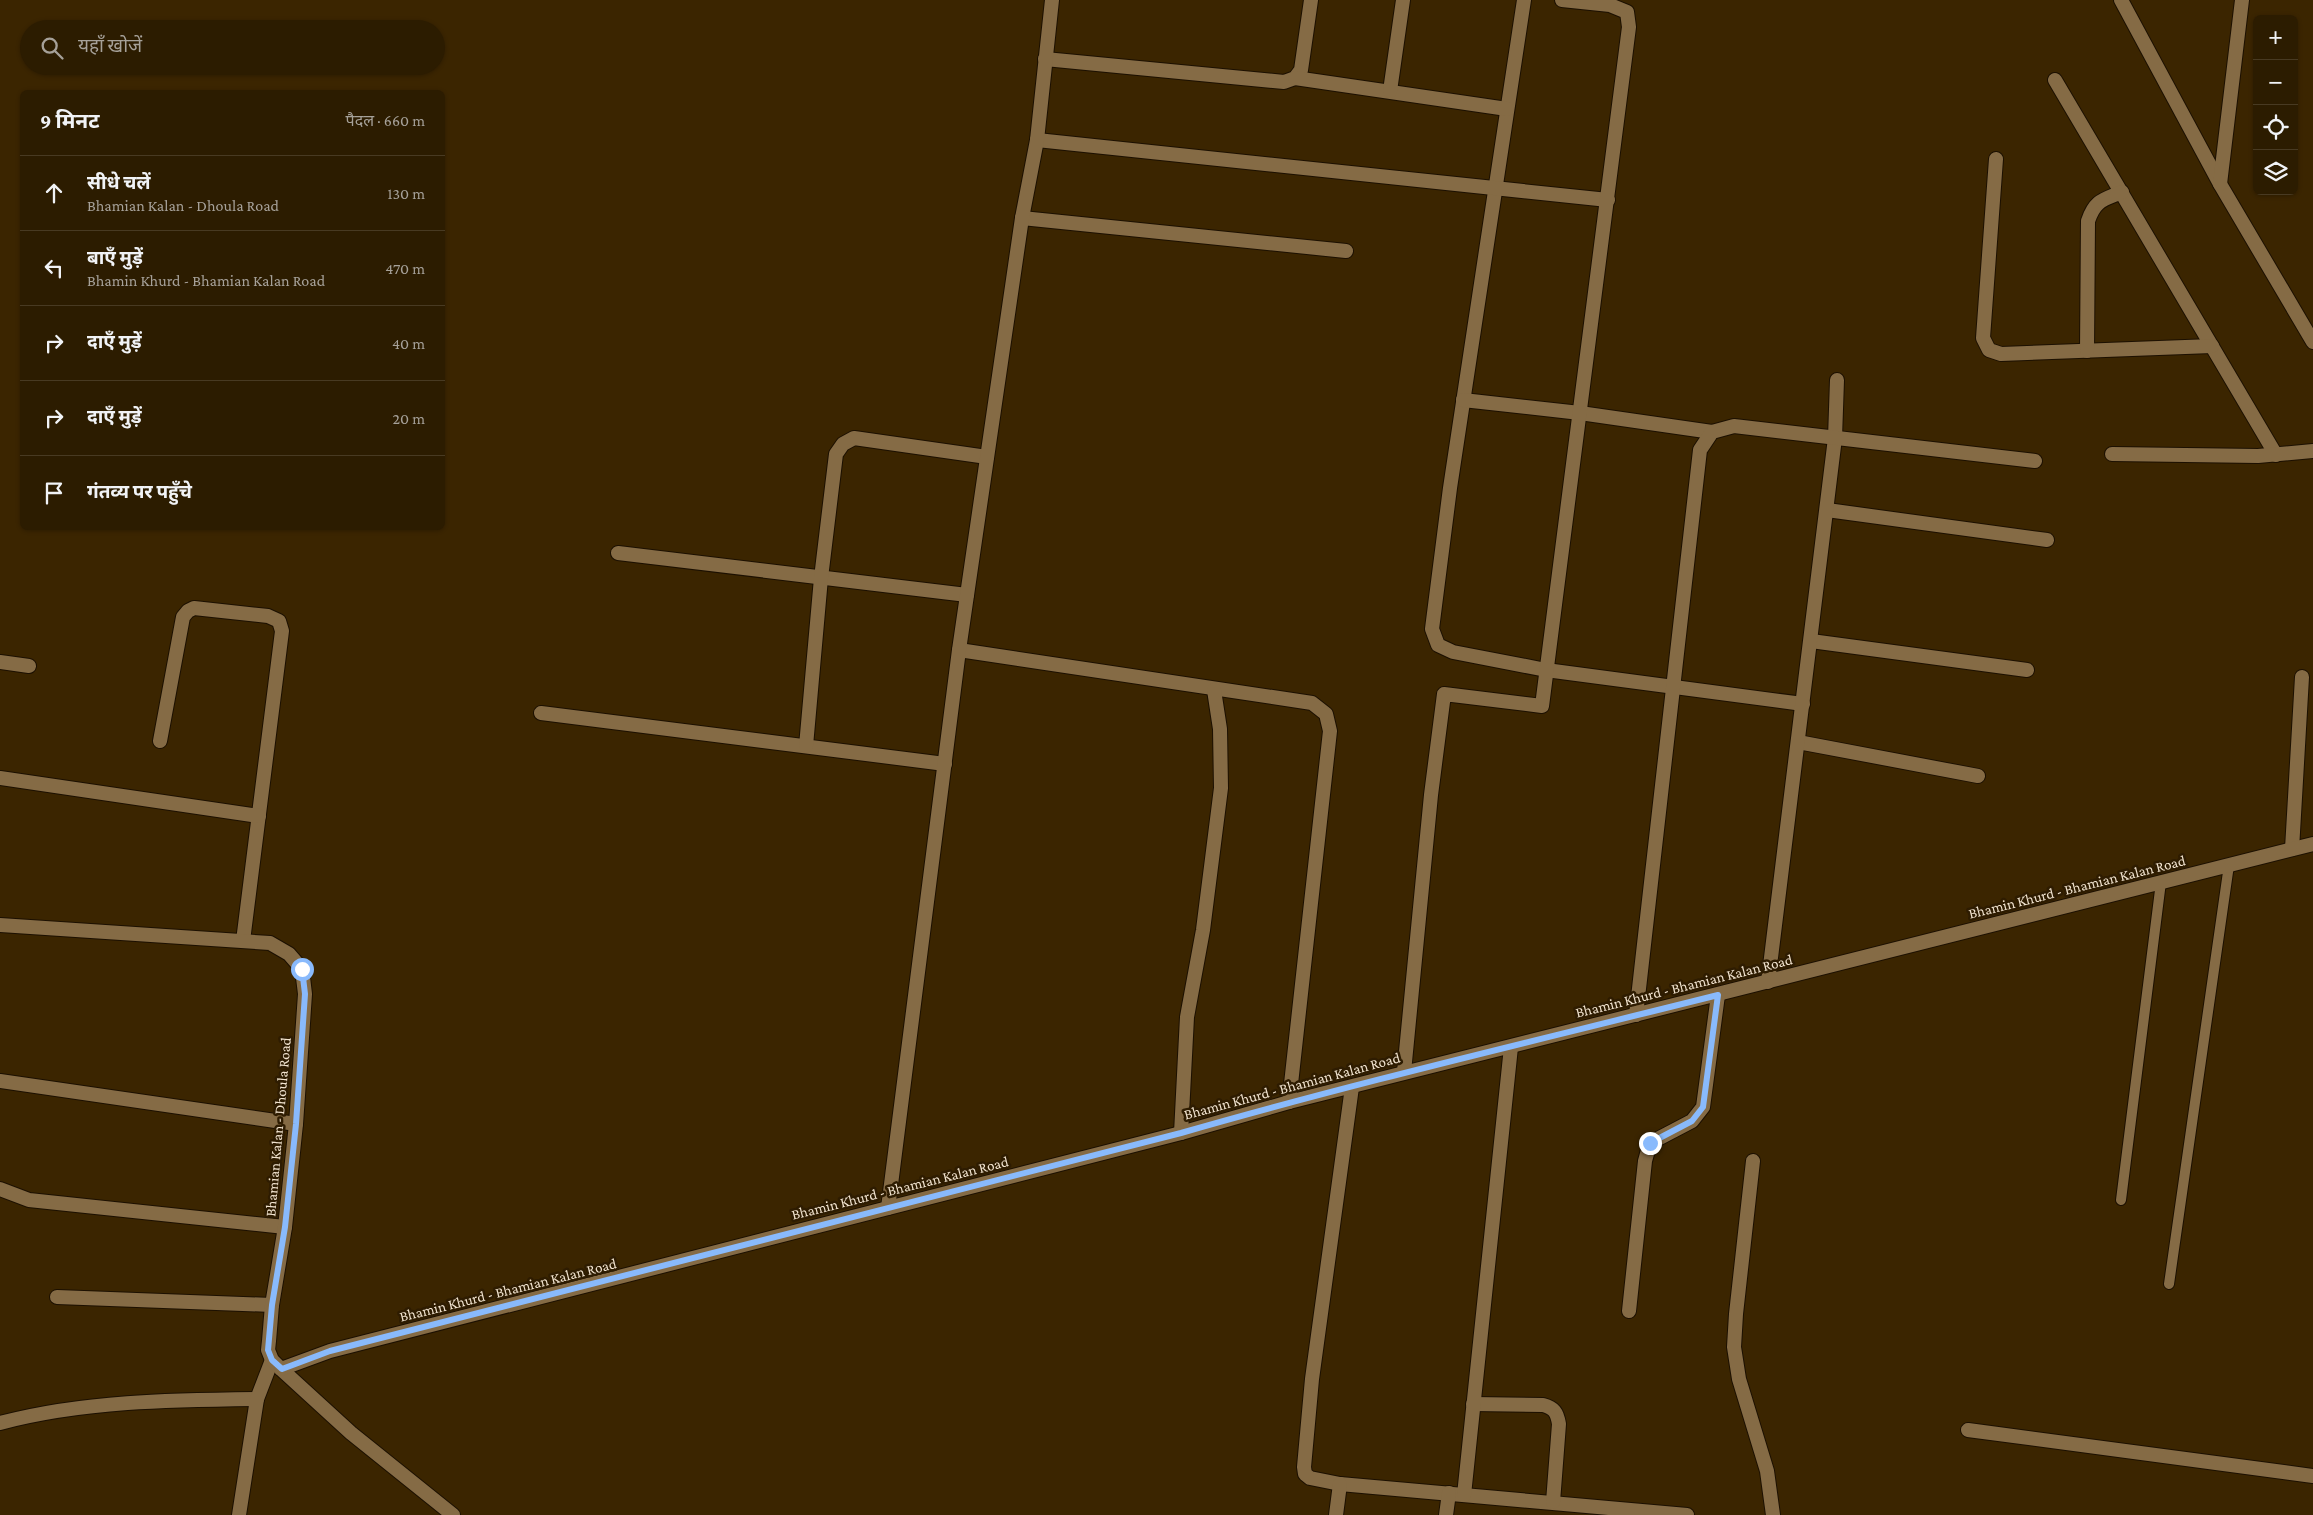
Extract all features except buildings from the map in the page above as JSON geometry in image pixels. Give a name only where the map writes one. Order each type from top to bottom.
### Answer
[{"type":"street","points":[[888,1208],[959,650],[1022,218],[1037,140],[1052,0]]},
{"type":"street","points":[[1295,78],[1301,70],[1311,0]]},
{"type":"street","points":[[1390,91],[1403,0]]},
{"type":"street","points":[[1524,0],[1463,400],[1432,629],[1438,645],[1453,652],[1546,670],[1803,704]]},
{"type":"street","points":[[1404,1072],[1430,795],[1444,694],[1542,706],[1630,27],[1626,12],[1610,5],[1562,0]]},
{"type":"street","points":[[2121,0],[2220,184],[2313,342]]},
{"type":"street","points":[[2220,184],[2242,0]]},
{"type":"street","points":[[1046,58],[1284,82],[1295,78],[1507,109]]},
{"type":"street","points":[[2056,80],[2276,455]]},
{"type":"street","points":[[1037,140],[1608,200]]},
{"type":"street","points":[[1996,159],[1983,338],[1989,350],[2001,354],[2212,346]]},
{"type":"street","points":[[2087,351],[2088,221],[2092,210],[2098,202],[2122,192]]},
{"type":"street","points":[[1022,218],[1346,251]]},
{"type":"street","points":[[1768,982],[1836,438],[1837,380]]},
{"type":"street","points":[[1463,400],[1580,412],[1712,432],[1734,426],[2035,461]]},
{"type":"street","points":[[1636,1015],[1700,450],[1712,432]]},
{"type":"street","points":[[806,746],[821,578],[836,454],[843,444],[854,438],[987,456]]},
{"type":"street","points":[[2112,454],[2276,455],[2313,450]]},
{"type":"street","points":[[1827,510],[2047,540]]},
{"type":"street","points":[[618,553],[967,595]]},
{"type":"street","points":[[160,742],[183,617],[188,611],[194,608],[268,616],[279,621],[282,631],[243,942]]},
{"type":"street","points":[[1811,641],[2028,670]]},
{"type":"street","points":[[959,650],[1214,690],[1312,703],[1326,714],[1330,731],[1289,1102]]},
{"type":"street","points":[[0,662],[28,666]]},
{"type":"street","points":[[2292,849],[2302,677]]},
{"type":"street","points":[[1181,1133],[1187,1018],[1202,930],[1222,788],[1220,729],[1214,690]]},
{"type":"street","points":[[542,713],[945,764]]},
{"type":"street","points":[[1798,742],[1978,776]]},
{"type":"street","points":[[0,778],[259,816]]},
{"type":"street","name":"Bhamin Khurd - Bhamian Kalan Road","points":[[277,1364],[1181,1133],[1404,1072],[1511,1047],[2313,844]]},
{"type":"street","name":"Bhamian Kalan - Dhoula Road","points":[[0,925],[270,943],[289,954],[302,969],[305,994],[296,1124],[285,1227],[272,1305],[268,1350],[277,1364]]},
{"type":"street","points":[[1629,1311],[1645,1161],[1650,1143],[1692,1121],[1703,1107],[1718,995]]},
{"type":"street","points":[[1464,1494],[1511,1047]]},
{"type":"street","points":[[0,1081],[296,1124]]},
{"type":"street","points":[[1352,1087],[1312,1379],[1305,1474],[1310,1478],[1340,1484],[1687,1515]]},
{"type":"street","points":[[1753,1161],[1734,1347],[1739,1379],[1767,1471],[1773,1515]]},
{"type":"street","points":[[0,1189],[29,1200],[285,1227]]},
{"type":"street","points":[[58,1297],[272,1305]]},
{"type":"street","points":[[239,1515],[257,1399],[277,1364],[351,1433],[453,1515]]},
{"type":"street","points":[[0,1424],[88,1406],[188,1400],[257,1399]]},
{"type":"street","points":[[1473,1404],[1543,1405],[1552,1407],[1557,1413],[1559,1424],[1553,1502]]},
{"type":"street","points":[[1968,1430],[2313,1476]]},
{"type":"street","points":[[1336,1515],[1340,1484]]},
{"type":"street","points":[[1446,1515],[1449,1493]]},
{"type":"lane","points":[[2169,1284],[2228,865]]},
{"type":"lane","points":[[2121,1200],[2161,882]]},
{"type":"route","points":[[302,969],[305,994],[296,1124],[285,1227],[272,1305],[268,1350],[272,1360],[282,1369],[330,1351],[508,1307],[1181,1133],[1404,1072],[1718,995],[1703,1107],[1692,1121],[1650,1143]]}]
